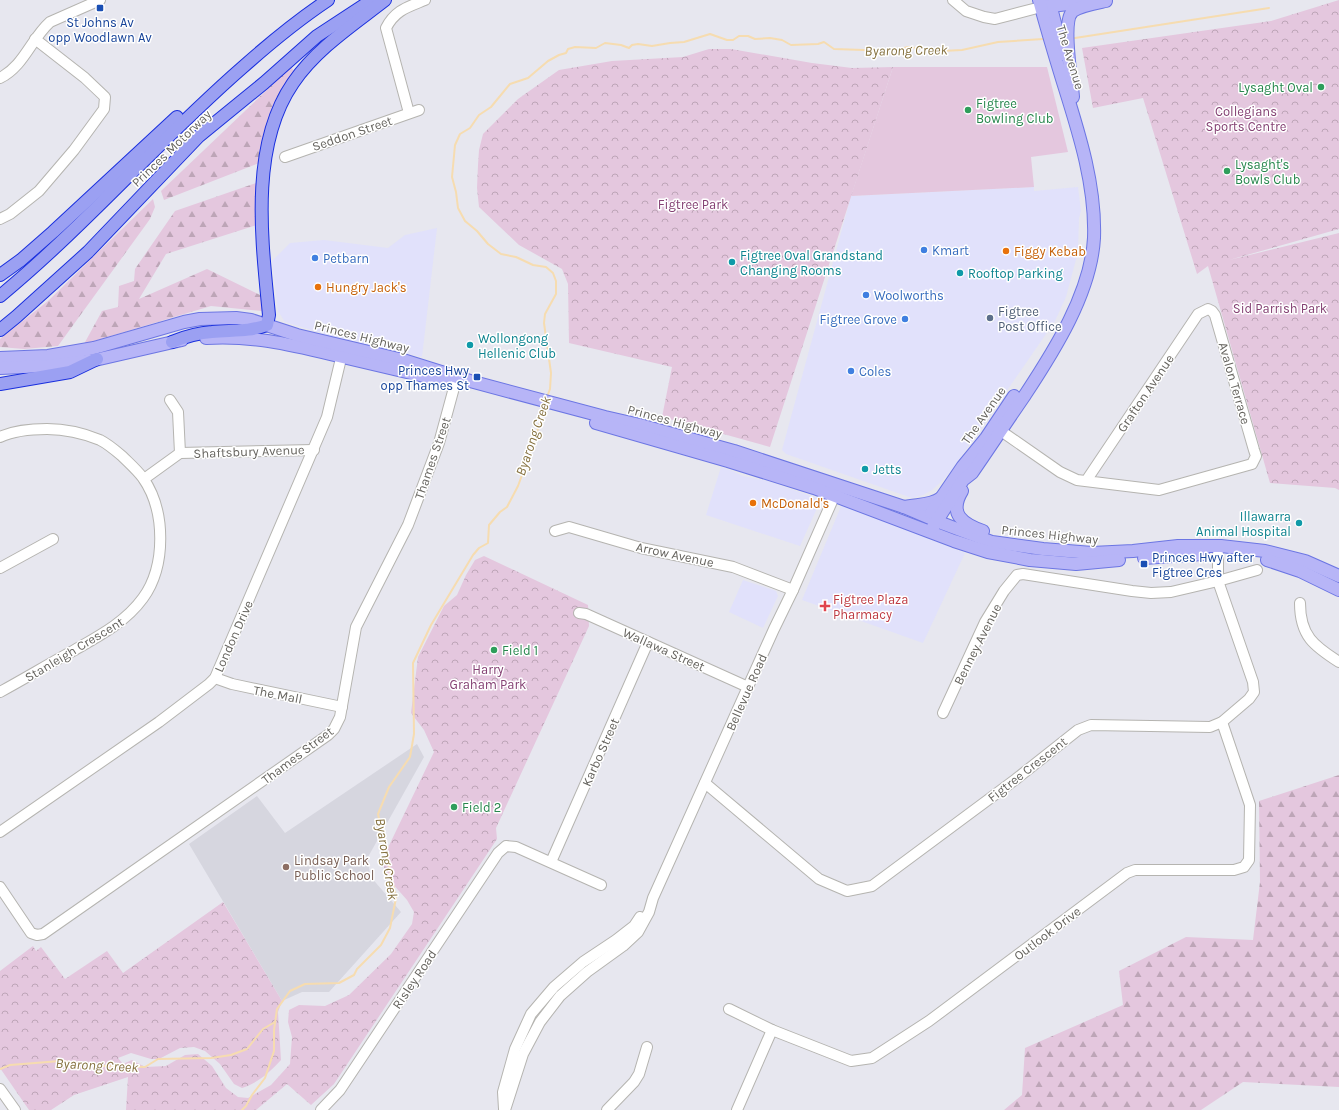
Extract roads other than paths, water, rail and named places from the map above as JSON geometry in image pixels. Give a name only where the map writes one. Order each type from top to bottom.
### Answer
[{"type":"highway","name":"Princes Motorway","points":[[0,296],[36,266],[216,91],[282,33],[328,0]]},
{"type":"highway","name":"Princes Motorway","points":[[0,330],[88,252],[199,136],[264,83],[316,36],[372,0]]},
{"type":"highway","points":[[172,342],[186,337],[210,332],[255,330],[267,325],[269,315],[262,248],[263,169],[268,141],[276,116],[293,83],[307,66],[325,48],[385,0]]},
{"type":"highway","points":[[0,275],[21,260],[47,237],[228,70],[282,33]]},
{"type":"highway","points":[[0,384],[70,372],[97,359]]},
{"type":"main road","points":[[1045,3],[1108,0]]},
{"type":"main road","points":[[1076,122],[1068,40],[1068,18],[1071,13],[1078,8],[1108,0]]},
{"type":"main road","name":"The Avenue","points":[[930,525],[963,480],[972,473],[1049,359],[1069,319],[1087,275],[1094,239],[1092,199],[1089,178],[1076,122],[1070,82],[1045,3]]},
{"type":"main road","name":"Princes Highway","points":[[0,358],[48,356],[94,348],[184,322],[200,319],[236,318],[251,320],[343,351],[455,384],[536,402]]},
{"type":"main road","name":"The Avenue","points":[[930,525],[942,497],[986,438],[1042,355],[1069,319]]},
{"type":"main road","name":"Princes Highway","points":[[0,368],[47,366],[97,359],[172,342],[209,338],[246,338],[403,360],[557,408],[640,425],[734,451],[930,525],[992,542],[1043,549],[1092,553],[1111,553],[1178,546],[1221,546],[1265,551],[1299,560],[1339,576]]},
{"type":"main road","points":[[972,473],[956,504],[961,520],[968,525],[991,534],[1043,549]]},
{"type":"main road","name":"Princes Highway","points":[[837,490],[904,507],[954,541],[988,552],[1030,560],[1090,563],[1192,554],[1248,556],[1270,560],[1290,566],[1326,582],[1339,590]]},
{"type":"main road","points":[[904,507],[916,504],[932,503],[942,497]]},
{"type":"street","points":[[409,114],[386,28],[391,20],[404,8],[425,0]]},
{"type":"street","points":[[953,0],[966,11],[984,17],[996,18],[1045,3]]},
{"type":"street","points":[[0,78],[19,64],[43,28],[50,22],[94,1]]},
{"type":"street","points":[[0,219],[10,214],[39,191],[74,150],[104,109],[105,97],[85,78],[35,40]]},
{"type":"street","name":"Seddon Street","points":[[285,157],[420,110]]},
{"type":"street","name":"Avalon Terrace","points":[[1086,481],[1159,490],[1252,464],[1256,456],[1215,315],[1208,309]]},
{"type":"street","name":"Grafton Avenue","points":[[1086,481],[1198,314],[1208,309]]},
{"type":"street","name":"London Drive","points":[[0,832],[159,722],[215,678],[327,417],[343,351]]},
{"type":"street","name":"Thames Street","points":[[0,887],[33,934],[37,935],[47,932],[330,734],[337,724],[342,707],[356,627],[408,525],[440,443],[455,384]]},
{"type":"street","points":[[170,400],[178,412],[180,453]]},
{"type":"street","name":"Stanleigh Crescent","points":[[0,437],[19,431],[34,429],[58,429],[81,433],[101,441],[115,450],[131,464],[144,479],[153,499],[159,521],[161,539],[158,566],[151,583],[143,598],[126,618],[108,630],[0,692]]},
{"type":"street","points":[[1000,431],[1069,477],[1086,481]]},
{"type":"street","name":"Shaftsbury Avenue","points":[[144,479],[180,453],[314,450]]},
{"type":"street","name":"Bellevue Road","points":[[505,1110],[502,1092],[515,1048],[531,1014],[554,987],[583,962],[634,926],[653,898],[774,629],[794,590],[837,490]]},
{"type":"street","name":"Arrow Avenue","points":[[555,531],[569,527],[641,548],[733,567],[794,590]]},
{"type":"street","points":[[0,568],[53,539]]},
{"type":"street","name":"Figtree Crescent","points":[[705,783],[819,878],[847,891],[872,886],[1078,730],[1091,726],[1210,727],[1222,722],[1249,699],[1254,692],[1253,682],[1218,581],[1218,554]]},
{"type":"street","points":[[1218,581],[1257,570]]},
{"type":"street","name":"Benney Avenue","points":[[943,713],[985,622],[1014,577],[1023,574],[1151,593],[1171,592],[1218,581]]},
{"type":"street","points":[[1300,603],[1300,613],[1310,639],[1320,650],[1339,662]]},
{"type":"street","name":"Wallawa Street","points":[[580,613],[586,614],[748,687]]},
{"type":"street","name":"Karbo Street","points":[[552,862],[648,642]]},
{"type":"street","name":"The Mall","points":[[215,678],[232,684],[342,707]]},
{"type":"street","name":"Outlook Drive","points":[[729,1009],[772,1030],[851,1061],[872,1058],[929,1021],[1127,873],[1135,870],[1234,870],[1244,867],[1249,860],[1250,805],[1222,722]]},
{"type":"street","name":"Risley Road","points":[[321,1110],[340,1090],[498,853],[506,846],[516,847],[552,862]]},
{"type":"street","points":[[552,862],[601,885]]},
{"type":"street","points":[[738,1110],[772,1030]]},
{"type":"street","points":[[607,1110],[634,1082],[639,1074],[647,1047]]},
{"type":"street","points":[[0,1089],[15,1110]]},
{"type":"waterway","name":"Byarong Creek","points":[[1075,38],[1269,8]]},
{"type":"waterway","name":"Byarong Creek","points":[[547,397],[550,389],[551,373],[544,323],[545,314],[556,294],[556,281],[553,273],[546,267],[533,265],[516,257],[501,254],[488,244],[477,231],[465,221],[458,208],[452,177],[455,145],[460,134],[470,128],[479,115],[491,107],[510,84],[528,78],[548,61],[566,53],[568,49],[575,47],[596,48],[605,43],[621,45],[629,48],[632,45],[638,44],[652,46],[684,42],[710,34],[727,40],[733,40],[739,36],[748,36],[755,39],[770,38],[782,40],[791,45],[818,44],[824,42],[834,49],[864,50],[884,53],[908,47],[942,51],[962,50],[998,42],[1043,39]]},
{"type":"waterway","name":"Byarong Creek","points":[[242,1110],[265,1078],[274,1051],[274,1030],[277,1009],[290,991],[305,984],[339,983],[354,975],[357,969],[381,945],[390,928],[396,898],[378,814],[389,787],[410,757],[414,734],[413,663],[431,625],[473,555],[479,548],[488,543],[489,525],[500,512],[507,507],[518,486],[534,442],[545,405]]},
{"type":"waterway","name":"Byarong Creek","points":[[0,1069],[10,1065],[60,1061],[106,1066],[145,1067],[158,1059],[211,1058],[231,1055],[247,1049],[263,1029],[275,1022]]},
{"type":"place","name":"St Johns Av opp Woodlawn Av","points":[[100,8]]},
{"type":"place","name":"Lysaght Oval","points":[[1321,87]]},
{"type":"place","name":"Figtree Bowling Club","points":[[968,110]]},
{"type":"place","name":"Lysaght's Bowls Club","points":[[1227,171]]},
{"type":"place","name":"Kmart","points":[[924,250]]},
{"type":"place","name":"Figgy Kebab","points":[[1006,251]]},
{"type":"place","name":"Petbarn","points":[[315,258]]},
{"type":"place","name":"Figtree Oval Grandstand Changing Rooms","points":[[732,262]]},
{"type":"place","name":"Rooftop Parking","points":[[960,273]]},
{"type":"place","name":"Hungry Jack's","points":[[318,287]]},
{"type":"place","name":"Woolworths","points":[[866,295]]},
{"type":"place","name":"Figtree Post Office","points":[[990,318]]},
{"type":"place","name":"Figtree Grove","points":[[905,319]]},
{"type":"place","name":"Wollongong Hellenic Club","points":[[470,345]]},
{"type":"place","name":"Coles","points":[[851,371]]},
{"type":"place","name":"Princes Hwy opp Thames St","points":[[477,377]]},
{"type":"place","name":"Jetts","points":[[865,469]]},
{"type":"place","name":"McDonald's","points":[[753,503]]},
{"type":"place","name":"Illawarra Animal Hospital","points":[[1299,523]]},
{"type":"place","name":"Princes Hwy after Figtree Cres","points":[[1144,564]]},
{"type":"place","name":"Figtree Plaza Pharmacy","points":[[825,606]]},
{"type":"place","name":"Field 1","points":[[494,650]]},
{"type":"place","name":"Field 2","points":[[454,807]]},
{"type":"place","name":"Lindsay Park Public School","points":[[286,867]]},
{"type":"park label","name":"Collegians Sports Centre","points":[[1246,118]]},
{"type":"park label","name":"Figtree Park","points":[[693,204]]},
{"type":"park label","name":"Sid Parrish Park","points":[[1280,308]]},
{"type":"park label","name":"Harry Graham Park","points":[[488,676]]}]
